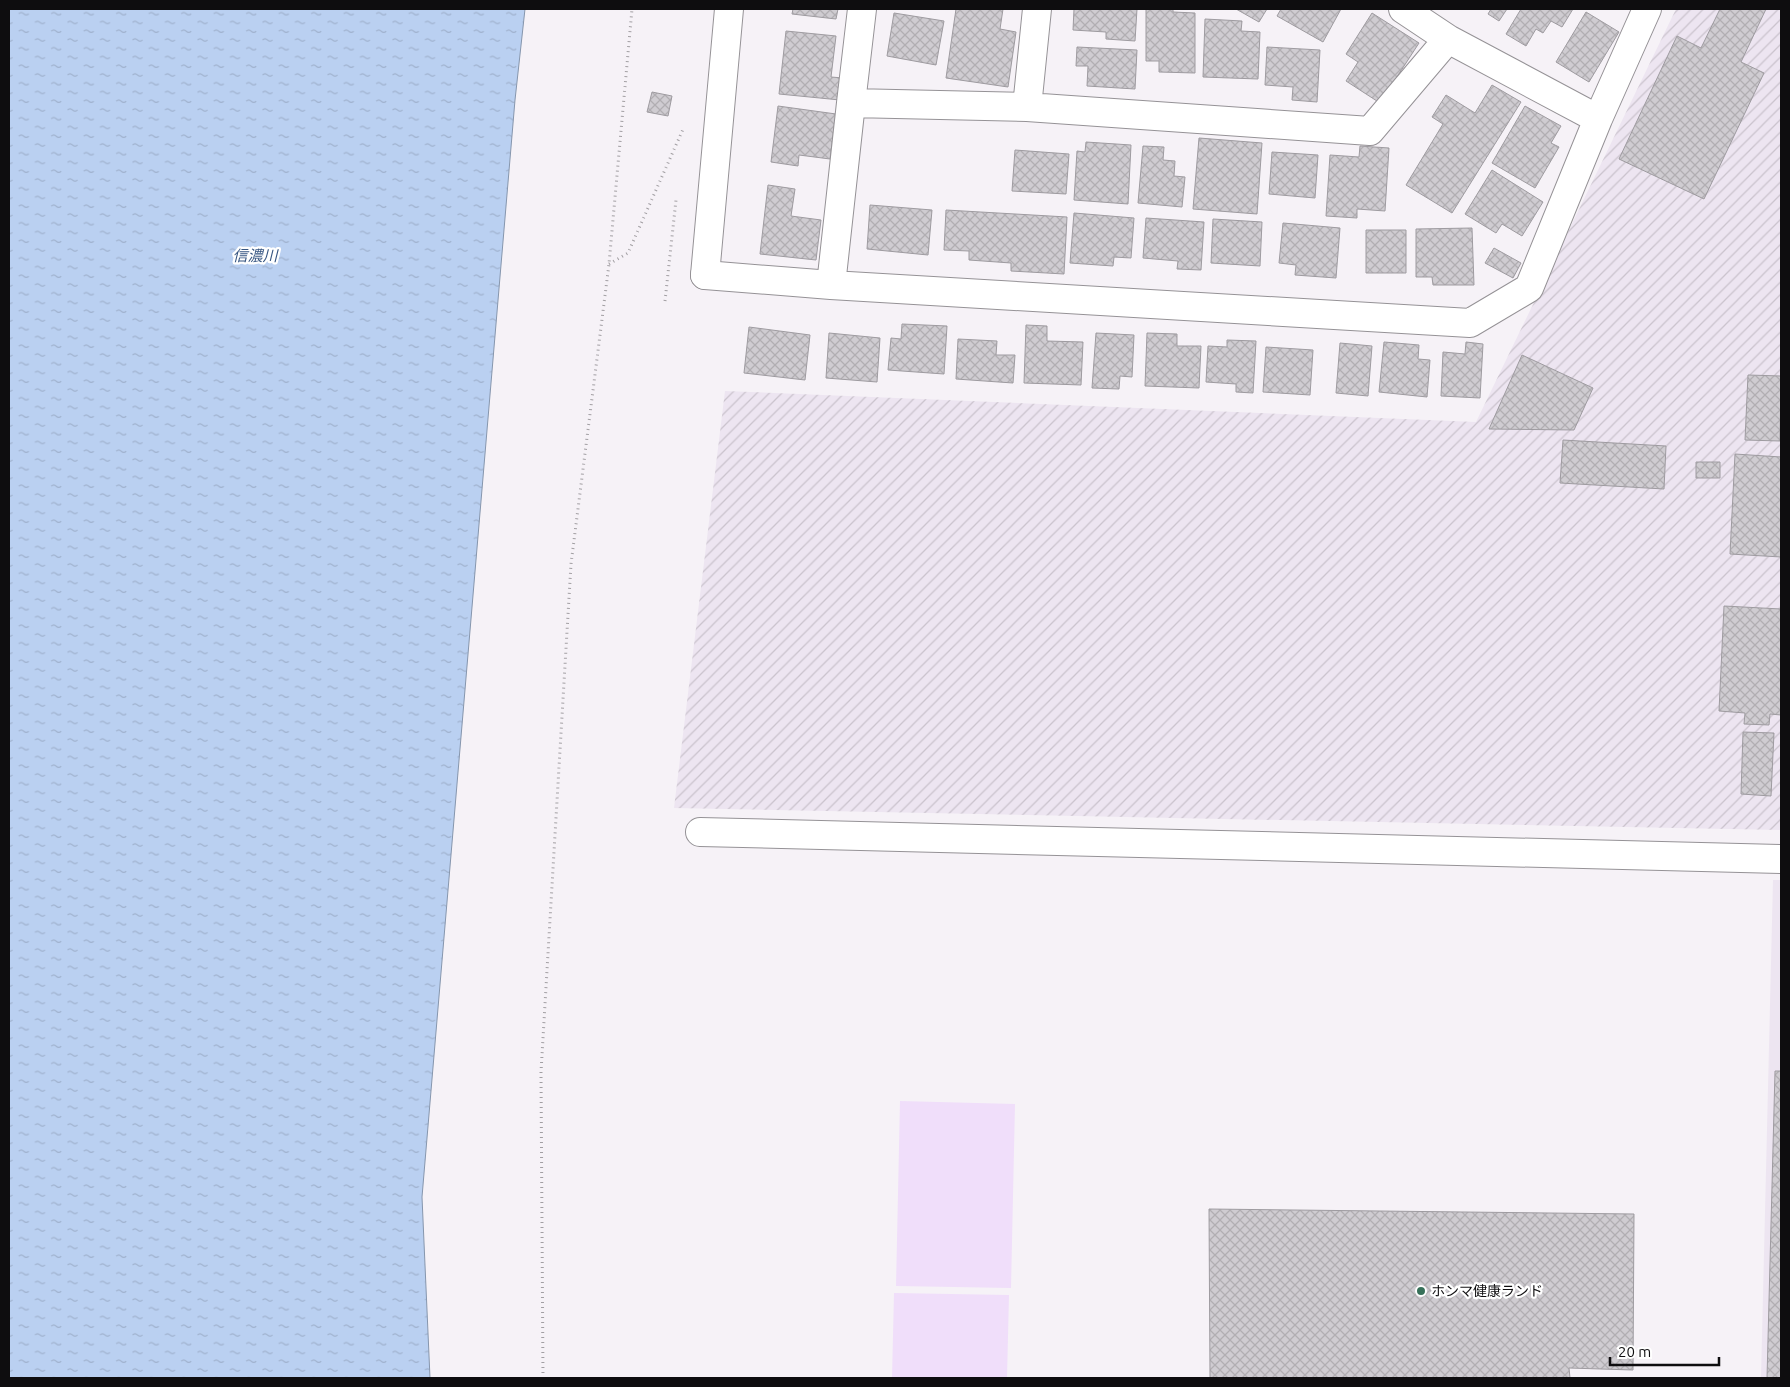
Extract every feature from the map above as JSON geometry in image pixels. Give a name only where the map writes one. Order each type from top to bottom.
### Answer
[{"type":"street","points":[[729,9],[705,275],[831,285],[1470,323],[1529,288],[1598,119],[1647,9]]},
{"type":"street","points":[[831,285],[862,9]]},
{"type":"street","points":[[1027,108],[1037,9]]},
{"type":"street","points":[[1403,9],[1448,38],[1598,119]]},
{"type":"street","points":[[851,103],[1027,108],[1370,131],[1448,38]]},
{"type":"street","points":[[700,832],[1781,859]]},
{"type":"path","points":[[543,1378],[542,1072],[570,584],[609,264],[632,9]]},
{"type":"path","points":[[609,264],[628,253],[684,126]]},
{"type":"shaded area","points":[[1676,9],[1781,9],[1781,830],[674,808],[725,391],[1476,422]]},
{"type":"shaded area","points":[[1773,880],[1781,880],[1781,1378],[1761,1378]]},
{"type":"shaded area","points":[[900,1101],[1015,1104],[1011,1288],[896,1286]]},
{"type":"shaded area","points":[[894,1293],[1009,1295],[1007,1378],[892,1378]]},
{"type":"water","name":"信濃川","points":[[9,9],[525,9],[515,100],[422,1197],[430,1378],[9,1378]]},
{"type":"building","points":[[793,9],[838,9],[836,19],[792,14]]},
{"type":"building","points":[[956,9],[1003,9],[1000,29],[1016,32],[1008,87],[946,78]]},
{"type":"building","points":[[1074,9],[1137,9],[1135,41],[1106,39],[1106,32],[1073,30]]},
{"type":"building","points":[[1146,9],[1173,9],[1173,12],[1195,13],[1195,73],[1159,72],[1159,61],[1146,61]]},
{"type":"building","points":[[1236,9],[1267,9],[1259,22]]},
{"type":"building","points":[[1281,9],[1341,9],[1323,42],[1277,16]]},
{"type":"building","points":[[1491,9],[1507,9],[1499,21],[1488,14]]},
{"type":"building","points":[[1521,9],[1573,9],[1562,27],[1551,21],[1543,33],[1536,29],[1526,46],[1506,34]]},
{"type":"building","points":[[1720,9],[1766,9],[1741,62],[1764,73],[1704,199],[1619,159],[1677,36],[1701,48]]},
{"type":"building","points":[[1586,12],[1619,32],[1589,82],[1556,62]]},
{"type":"building","points":[[894,13],[944,21],[936,65],[887,56]]},
{"type":"building","points":[[1372,13],[1419,43],[1380,103],[1346,81],[1358,62],[1346,54]]},
{"type":"building","points":[[1205,19],[1242,21],[1241,31],[1260,32],[1258,79],[1203,77]]},
{"type":"building","points":[[786,31],[836,36],[831,77],[843,78],[840,100],[779,94]]},
{"type":"building","points":[[1077,47],[1137,50],[1135,89],[1087,86],[1088,66],[1076,66]]},
{"type":"building","points":[[1267,47],[1320,50],[1317,102],[1292,100],[1293,87],[1265,85]]},
{"type":"building","points":[[1492,85],[1521,102],[1452,213],[1406,185],[1443,124],[1432,117],[1446,95],[1475,113]]},
{"type":"building","points":[[652,92],[672,96],[668,116],[647,112]]},
{"type":"building","points":[[778,106],[836,114],[830,159],[799,155],[798,166],[771,162]]},
{"type":"building","points":[[1525,106],[1561,126],[1551,143],[1559,147],[1535,188],[1492,163]]},
{"type":"building","points":[[1199,138],[1262,143],[1257,214],[1193,209]]},
{"type":"building","points":[[1086,142],[1131,145],[1128,204],[1074,200],[1077,151],[1085,152]]},
{"type":"building","points":[[1143,146],[1164,147],[1163,160],[1175,161],[1174,176],[1185,177],[1182,207],[1138,203]]},
{"type":"building","points":[[1360,146],[1389,148],[1385,211],[1357,209],[1357,218],[1326,216],[1330,155],[1359,157]]},
{"type":"building","points":[[1015,150],[1069,154],[1066,194],[1012,191]]},
{"type":"building","points":[[1272,152],[1318,155],[1315,198],[1269,194]]},
{"type":"building","points":[[1492,170],[1543,202],[1522,236],[1502,224],[1496,233],[1465,214]]},
{"type":"building","points":[[768,185],[795,189],[791,216],[821,220],[816,260],[760,254]]},
{"type":"building","points":[[870,205],[932,210],[928,255],[867,249]]},
{"type":"building","points":[[946,210],[1067,217],[1064,274],[1011,271],[1011,263],[969,260],[969,251],[944,250]]},
{"type":"building","points":[[1074,213],[1134,218],[1131,258],[1114,257],[1113,266],[1070,263]]},
{"type":"building","points":[[1146,218],[1204,222],[1201,270],[1177,269],[1178,261],[1143,258]]},
{"type":"building","points":[[1213,219],[1262,222],[1260,266],[1211,263]]},
{"type":"building","points":[[1283,223],[1340,228],[1336,278],[1295,275],[1296,265],[1279,263]]},
{"type":"building","points":[[1472,228],[1474,285],[1433,285],[1432,277],[1416,277],[1416,229]]},
{"type":"building","points":[[1366,230],[1406,230],[1406,273],[1366,273]]},
{"type":"building","points":[[1494,248],[1521,263],[1513,278],[1485,263]]},
{"type":"building","points":[[902,324],[947,326],[944,374],[888,370],[891,338],[901,339]]},
{"type":"building","points":[[1026,325],[1047,326],[1047,341],[1083,342],[1081,385],[1024,383]]},
{"type":"building","points":[[749,327],[810,335],[805,380],[744,373]]},
{"type":"building","points":[[829,333],[880,338],[877,382],[826,378]]},
{"type":"building","points":[[1096,333],[1134,335],[1132,377],[1120,376],[1119,389],[1092,388]]},
{"type":"building","points":[[1147,333],[1177,334],[1177,346],[1201,346],[1199,388],[1145,386]]},
{"type":"building","points":[[958,339],[997,341],[996,355],[1015,355],[1013,383],[956,379]]},
{"type":"building","points":[[1227,340],[1256,341],[1253,393],[1236,392],[1236,384],[1206,382],[1208,346],[1227,347]]},
{"type":"building","points":[[1384,342],[1419,345],[1418,359],[1430,360],[1427,397],[1379,392]]},
{"type":"building","points":[[1466,342],[1483,344],[1480,398],[1441,396],[1443,352],[1465,354]]},
{"type":"building","points":[[1340,343],[1372,346],[1368,396],[1336,393]]},
{"type":"building","points":[[1266,347],[1313,350],[1310,395],[1263,392]]},
{"type":"building","points":[[1522,355],[1593,388],[1574,430],[1489,429]]},
{"type":"building","points":[[1748,375],[1781,376],[1780,441],[1745,440]]},
{"type":"building","points":[[1563,440],[1666,446],[1664,489],[1560,483]]},
{"type":"building","points":[[1735,454],[1781,457],[1781,557],[1730,554]]},
{"type":"building","points":[[1696,462],[1720,462],[1720,478],[1696,478]]},
{"type":"building","points":[[1724,606],[1781,609],[1781,715],[1770,714],[1769,725],[1744,724],[1745,713],[1719,711]]},
{"type":"building","points":[[1743,732],[1774,733],[1771,796],[1741,794]]},
{"type":"building","points":[[1775,1071],[1781,1071],[1781,1378],[1767,1378]]},
{"type":"building","name":"ホンマ健康ランド","points":[[1209,1209],[1634,1214],[1633,1370],[1569,1368],[1570,1378],[1210,1378]]},
{"type":"place","name":"ホンマ健康ランド","points":[[1421,1291]]}]
